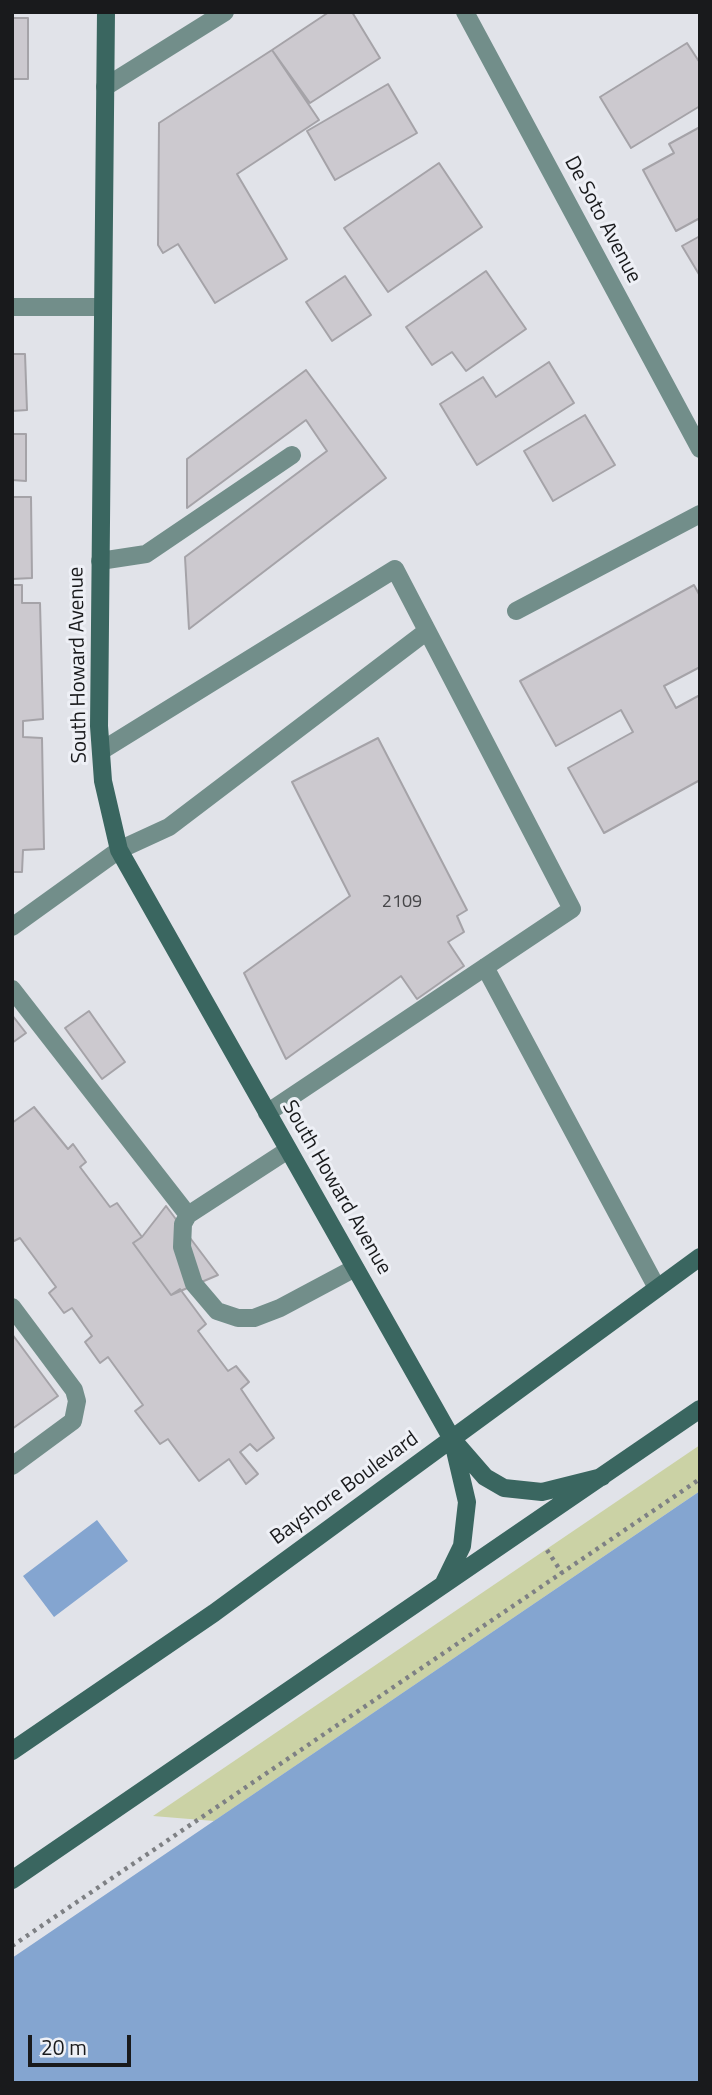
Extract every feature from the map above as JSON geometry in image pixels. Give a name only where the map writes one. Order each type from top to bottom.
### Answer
[{"type":"main road","name":"South Howard Avenue","points":[[106,12],[101,307],[101,751],[103,781],[119,850],[452,1439],[485,1477],[504,1488],[542,1492],[602,1477]]},
{"type":"main road","name":"Bayshore Boulevard","points":[[12,1751],[214,1613],[700,1256]]},
{"type":"main road","points":[[12,1880],[700,1409]]},
{"type":"main road","name":"South Howard Avenue","points":[[443,1585],[462,1546],[467,1502],[452,1439]]},
{"type":"street","points":[[105,87],[225,12]]},
{"type":"street","name":"De Soto Avenue","points":[[465,12],[700,449]]},
{"type":"street","points":[[12,307],[101,307]]},
{"type":"street","points":[[100,561],[146,554],[292,455]]},
{"type":"street","points":[[516,611],[700,514]]},
{"type":"street","points":[[101,751],[395,569],[572,909],[267,1114]]},
{"type":"street","points":[[12,927],[119,850],[169,827],[427,631]]},
{"type":"street","points":[[485,967],[657,1288]]},
{"type":"street","points":[[12,989],[188,1215]]},
{"type":"street","points":[[288,1150],[188,1215],[183,1224],[182,1247],[194,1284],[217,1311],[254,1318],[355,1268]]},
{"type":"street","points":[[12,1307],[74,1390],[77,1401],[73,1420],[13,1465]]},
{"type":"path","points":[[12,1946],[700,1479]]},
{"type":"path","points":[[547,1550],[562,1573]]},
{"type":"green space","points":[[700,1445],[700,1491],[214,1821],[153,1816]]},
{"type":"water","points":[[700,1491],[700,2083],[12,2083],[12,1958]]},
{"type":"water","points":[[97,1520],[128,1561],[54,1617],[23,1576]]},
{"type":"building","points":[[329,12],[352,12],[380,58],[310,103],[272,50]]},
{"type":"building","points":[[12,18],[28,18],[28,79],[12,79]]},
{"type":"building","points":[[687,43],[700,63],[700,106],[631,148],[600,97]]},
{"type":"building","points":[[272,50],[319,120],[237,174],[287,259],[215,303],[178,244],[163,253],[158,245],[159,123]]},
{"type":"building","points":[[388,84],[417,133],[335,180],[307,131]]},
{"type":"building","points":[[700,127],[700,218],[676,231],[643,170],[674,153],[669,144]]},
{"type":"building","points":[[439,163],[482,227],[388,292],[344,228]]},
{"type":"building","points":[[700,236],[700,276],[682,246]]},
{"type":"building","points":[[486,271],[526,329],[466,371],[452,352],[432,365],[406,327]]},
{"type":"building","points":[[345,276],[371,315],[332,341],[306,302]]},
{"type":"building","points":[[12,354],[25,354],[27,410],[12,411]]},
{"type":"building","points":[[549,362],[574,403],[477,465],[440,404],[483,377],[496,397]]},
{"type":"building","points":[[306,370],[386,478],[189,629],[185,557],[327,451],[306,420],[187,508],[187,459]]},
{"type":"building","points":[[585,415],[615,465],[553,501],[524,451]]},
{"type":"building","points":[[12,434],[26,434],[26,481],[12,480]]},
{"type":"building","points":[[12,497],[31,497],[32,578],[12,579]]},
{"type":"building","points":[[12,585],[22,585],[22,603],[40,603],[43,719],[23,721],[23,737],[42,738],[44,849],[23,850],[22,872],[12,872]]},
{"type":"building","points":[[694,585],[700,596],[700,667],[664,686],[676,708],[700,695],[700,780],[604,833],[568,768],[633,732],[621,710],[556,746],[520,681]]},
{"type":"building","points":[[378,738],[467,910],[457,916],[464,932],[448,942],[464,966],[417,999],[401,976],[286,1059],[244,973],[350,896],[292,782]]},
{"type":"building","points":[[89,1011],[125,1062],[102,1079],[65,1028]]},
{"type":"building","points":[[12,1015],[26,1033],[12,1043]]},
{"type":"building","points":[[34,1107],[68,1149],[73,1144],[86,1162],[80,1167],[110,1207],[117,1203],[142,1237],[133,1243],[171,1295],[180,1289],[206,1324],[198,1331],[228,1371],[236,1366],[249,1382],[241,1389],[274,1438],[257,1451],[250,1444],[240,1452],[258,1474],[246,1484],[229,1459],[199,1481],[168,1439],[160,1444],[135,1411],[143,1405],[108,1357],[100,1363],[85,1342],[92,1336],[72,1308],[64,1313],[49,1293],[56,1287],[20,1238],[12,1242],[12,1123]]},
{"type":"building","points":[[166,1206],[218,1275],[171,1295],[133,1243],[142,1237]]},
{"type":"building","points":[[12,1334],[58,1396],[12,1429]]}]
